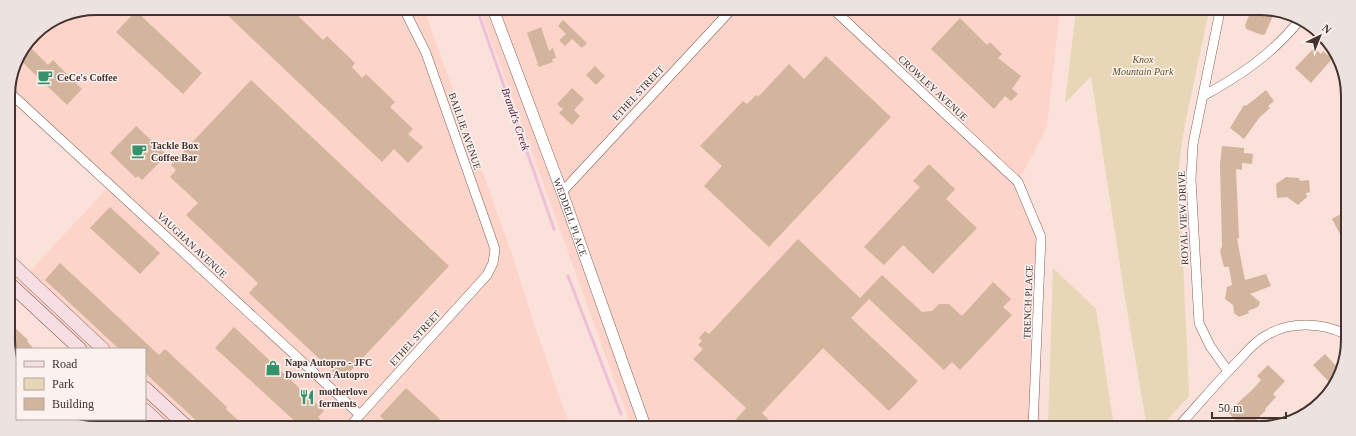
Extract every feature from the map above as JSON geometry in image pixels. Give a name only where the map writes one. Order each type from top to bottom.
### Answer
[{"type":"main road","points":[[15,267],[103,348]]},
{"type":"main road","points":[[15,289],[79,348]]},
{"type":"main road","points":[[146,389],[181,421]]},
{"type":"main road","points":[[146,411],[157,421]]},
{"type":"street","name":"BAILLIE AVENUE","points":[[407,15],[426,53],[495,249],[493,263]]},
{"type":"street","name":"WEDDELL PLACE","points":[[495,15],[562,192],[642,421]]},
{"type":"street","name":"ETHEL STREET","points":[[562,192],[726,15]]},
{"type":"street","name":"CROWLEY AVENUE","points":[[839,15],[1018,182]]},
{"type":"street","name":"ROYAL VIEW DRIVE","points":[[1219,15],[1194,144],[1191,179],[1199,323],[1210,346],[1228,371]]},
{"type":"street","points":[[1203,96],[1235,78],[1258,62],[1286,37],[1297,24]]},
{"type":"street","name":"VAUGHAN AVENUE","points":[[15,97],[360,416]]},
{"type":"street","name":"TRENCH PLACE","points":[[1018,182],[1041,237],[1033,421]]},
{"type":"street","name":"ETHEL STREET","points":[[355,421],[486,275],[493,263]]},
{"type":"street","points":[[1183,421],[1228,371],[1251,348],[1269,333],[1292,326],[1315,325],[1334,329],[1341,332]]},
{"type":"shaded area","points":[[91,15],[426,15],[513,257],[534,324],[568,421],[166,421],[146,402],[146,348],[88,348],[19,283],[111,184],[15,93],[21,65],[32,47],[43,35],[65,21]]},
{"type":"shaded area","points":[[482,15],[1059,15],[1047,127],[1018,182],[1041,237],[1040,421],[629,421]]},
{"type":"green space","name":"Knox Mountain Park","points":[[1076,15],[1208,15],[1184,129],[1179,166],[1189,396],[1166,421],[1146,421],[1126,304],[1091,76],[1065,103]]},
{"type":"green space","points":[[1053,268],[1096,309],[1113,421],[1048,421]]},
{"type":"building","points":[[132,15],[140,15],[202,73],[183,94],[116,32]]},
{"type":"building","points":[[227,15],[297,15],[323,40],[327,36],[355,63],[352,67],[362,78],[366,74],[395,102],[390,107],[413,129],[408,134],[423,147],[408,163],[394,149],[382,162]]},
{"type":"building","points":[[1249,15],[1273,16],[1265,34],[1262,35],[1246,29],[1245,25]]},
{"type":"building","points":[[960,18],[987,45],[990,42],[1002,54],[998,58],[1021,76],[1012,89],[1018,94],[1011,101],[1005,96],[994,109],[931,49]]},
{"type":"building","points":[[563,20],[587,43],[582,48],[572,39],[565,46],[559,40],[566,34],[558,26]]},
{"type":"building","points":[[541,27],[549,51],[553,48],[556,58],[552,59],[553,62],[539,67],[536,65],[538,64],[527,33]]},
{"type":"building","points":[[31,48],[48,65],[53,60],[82,89],[67,105],[22,62]]},
{"type":"building","points":[[1312,50],[1316,50],[1321,54],[1323,51],[1332,59],[1311,83],[1295,68]]},
{"type":"building","points":[[826,56],[891,117],[769,247],[704,186],[722,166],[700,146],[743,101],[747,104],[756,95],[758,97],[789,64],[804,79]]},
{"type":"building","points":[[595,66],[605,76],[596,85],[586,75]]},
{"type":"building","points":[[251,80],[449,266],[342,380],[249,293],[258,283],[186,215],[198,203],[170,177],[176,170],[171,165]]},
{"type":"building","points":[[572,88],[584,99],[574,110],[580,116],[572,125],[559,113],[563,109],[557,104]]},
{"type":"building","points":[[1266,90],[1274,101],[1268,106],[1270,108],[1259,118],[1244,139],[1230,128],[1244,105],[1246,106]]},
{"type":"building","points":[[136,126],[167,155],[142,180],[138,176],[136,178],[110,153]]},
{"type":"building","points":[[1222,146],[1244,148],[1244,153],[1253,154],[1252,164],[1242,163],[1242,170],[1236,169],[1239,238],[1237,239],[1245,280],[1266,274],[1271,286],[1250,294],[1260,302],[1258,307],[1239,317],[1234,313],[1233,305],[1225,299],[1227,287],[1232,285],[1229,267],[1224,267],[1220,251],[1222,246],[1220,165]]},
{"type":"building","points":[[929,164],[955,189],[946,199],[977,228],[933,274],[903,245],[884,265],[864,247],[920,187],[913,181]]},
{"type":"building","points":[[1286,177],[1299,178],[1300,181],[1309,180],[1310,192],[1306,193],[1307,197],[1298,205],[1287,197],[1277,198],[1276,184]]},
{"type":"building","points":[[110,207],[160,253],[140,274],[90,228]]},
{"type":"building","points":[[1341,214],[1341,236],[1332,219]]},
{"type":"building","points":[[798,239],[860,298],[882,275],[922,312],[932,311],[939,304],[949,304],[962,316],[993,282],[1011,299],[1003,307],[1012,315],[960,370],[952,362],[944,370],[869,299],[851,318],[918,381],[889,411],[823,348],[762,413],[770,421],[734,421],[746,408],[693,359],[703,349],[698,345],[702,341],[699,338],[705,331],[709,334]]},
{"type":"building","points":[[60,263],[159,355],[165,349],[227,407],[226,409],[239,421],[197,421],[146,374],[146,348],[118,348],[45,280]]},
{"type":"building","points":[[234,327],[324,411],[318,417],[322,421],[295,421],[215,348]]},
{"type":"building","points":[[15,328],[28,340],[27,341],[33,348],[16,348],[16,350]]},
{"type":"building","points":[[1325,354],[1336,366],[1329,382],[1313,365]]},
{"type":"building","points":[[1268,365],[1285,381],[1273,394],[1276,397],[1255,421],[1236,421],[1228,412],[1261,380],[1257,376]]},
{"type":"building","points":[[406,388],[440,419],[437,421],[385,421],[380,416]]},
{"type":"waterway","name":"Brandt's Creek","points":[[479,15],[554,229]]},
{"type":"waterway","name":"Brandt's Creek","points":[[568,276],[621,414]]},
{"type":"place","name":"CeCe's Coffee","points":[[45,77]]},
{"type":"place","name":"Tackle Box Coffee Bar","points":[[139,151]]},
{"type":"place","name":"Napa Autopro - JFC Downtown Autopro","points":[[273,368]]},
{"type":"place","name":"motherlove ferments","points":[[307,397]]}]
